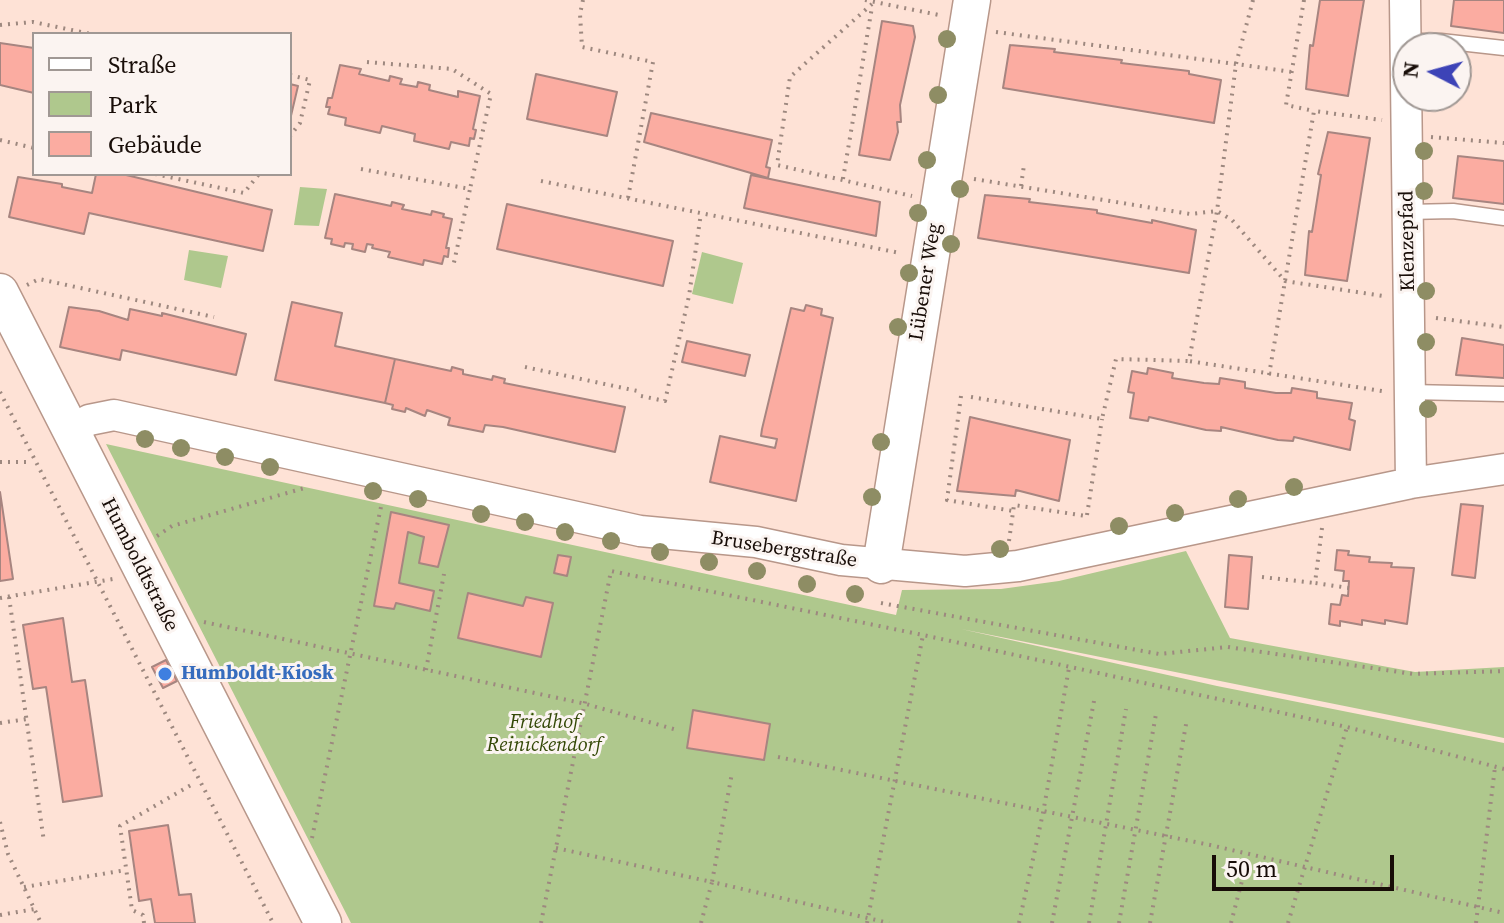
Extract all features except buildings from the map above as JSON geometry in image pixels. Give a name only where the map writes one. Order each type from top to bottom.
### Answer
[{"type":"street","name":"Klenzepfad","points":[[1405,0],[1405,32]]},
{"type":"street","name":"Lübener Weg","points":[[881,565],[930,259],[958,8]]},
{"type":"street","name":"Klenzepfad","points":[[1406,112],[1408,212],[1401,392],[1411,483]]},
{"type":"street","name":"Humboldtstraße","points":[[11,290],[70,431],[323,923]]},
{"type":"street","name":"Brusebergstraße","points":[[70,431],[89,420],[114,415],[640,531],[756,542],[881,565],[965,571],[1018,566],[1411,483],[1504,469]]},
{"type":"lane","points":[[1472,44],[1504,48]]},
{"type":"lane","points":[[1408,212],[1453,211],[1504,218]]},
{"type":"lane","points":[[1401,392],[1504,394]]},
{"type":"path","points":[[583,0],[580,14],[582,47],[653,62],[628,198]]},
{"type":"path","points":[[865,0],[872,4],[958,8]]},
{"type":"path","points":[[1189,361],[1217,211],[1236,64],[1253,0]]},
{"type":"path","points":[[1304,0],[1286,105],[1389,121]]},
{"type":"path","points":[[843,180],[872,4]]},
{"type":"path","points":[[872,4],[790,77],[777,165],[916,196]]},
{"type":"path","points":[[0,25],[33,22],[81,32]]},
{"type":"path","points":[[989,31],[1292,72]]},
{"type":"path","points":[[367,62],[452,69],[491,94],[453,267]]},
{"type":"path","points":[[292,76],[310,80],[300,123],[292,133]]},
{"type":"path","points":[[1269,375],[1314,111]]},
{"type":"path","points":[[1429,137],[1504,143]]},
{"type":"path","points":[[0,140],[32,148]]},
{"type":"path","points":[[1021,186],[1024,165]]},
{"type":"path","points":[[361,169],[470,189]]},
{"type":"path","points":[[164,176],[244,193],[257,176]]},
{"type":"path","points":[[964,177],[1190,214],[1217,211],[1232,220],[1285,281],[1391,297]]},
{"type":"path","points":[[541,181],[930,259]]},
{"type":"path","points":[[525,367],[665,401],[689,296],[701,213]]},
{"type":"path","points":[[11,290],[39,279],[214,317]]},
{"type":"path","points":[[1430,318],[1504,327]]},
{"type":"path","points":[[1085,530],[1102,419],[1116,359],[1189,361],[1401,392]]},
{"type":"path","points":[[0,392],[273,923]]},
{"type":"path","points":[[961,396],[947,500],[1013,511]]},
{"type":"path","points":[[971,397],[1102,419]]},
{"type":"path","points":[[0,462],[26,462]]},
{"type":"path","points":[[312,838],[353,655],[386,476]]},
{"type":"path","points":[[149,541],[172,526],[318,484]]},
{"type":"path","points":[[1008,548],[1014,505],[1086,516]]},
{"type":"path","points":[[1315,583],[1323,517]]},
{"type":"path","points":[[541,923],[611,571],[1347,727],[1504,769]]},
{"type":"path","points":[[425,670],[444,574]]},
{"type":"path","points":[[1262,577],[1349,588]]},
{"type":"path","points":[[0,598],[113,579]]},
{"type":"path","points":[[9,597],[44,842]]},
{"type":"path","points":[[881,603],[1159,654],[1228,647],[1413,674],[1504,671]]},
{"type":"path","points":[[189,619],[586,704],[677,730]]},
{"type":"path","points":[[867,920],[897,782],[923,635]]},
{"type":"path","points":[[1019,923],[1069,668]]},
{"type":"path","points":[[1052,923],[1094,701]]},
{"type":"path","points":[[1089,923],[1126,709]]},
{"type":"path","points":[[1119,923],[1156,714]]},
{"type":"path","points":[[0,723],[27,719]]},
{"type":"path","points":[[1150,923],[1187,719]]},
{"type":"path","points":[[1288,923],[1347,727]]},
{"type":"path","points":[[778,757],[1166,836],[1504,913]]},
{"type":"path","points":[[1476,923],[1495,766]]},
{"type":"path","points":[[701,923],[712,882],[732,773]]},
{"type":"path","points":[[144,923],[143,915],[132,910],[120,826],[191,785]]},
{"type":"path","points":[[0,822],[8,854],[41,923]]},
{"type":"path","points":[[556,848],[889,923]]},
{"type":"path","points":[[1231,923],[1249,854]]},
{"type":"path","points":[[24,887],[126,870]]},
{"type":"path","points":[[0,915],[35,909]]},
{"type":"green space","points":[[300,187],[327,189],[319,226],[294,225]]},
{"type":"green space","points":[[189,250],[228,256],[221,288],[184,280]]},
{"type":"green space","points":[[702,252],[743,263],[733,304],[692,294]]},
{"type":"green space","name":"Friedhof Reinickendorf","points":[[106,444],[896,615],[902,590],[1001,589],[1059,581],[1186,551],[1230,638],[1415,672],[1504,667],[1504,738],[961,629],[1217,686],[1504,743],[1504,923],[351,923]]},
{"type":"place","name":"Humboldt-Kiosk","points":[[165,674]]}]
